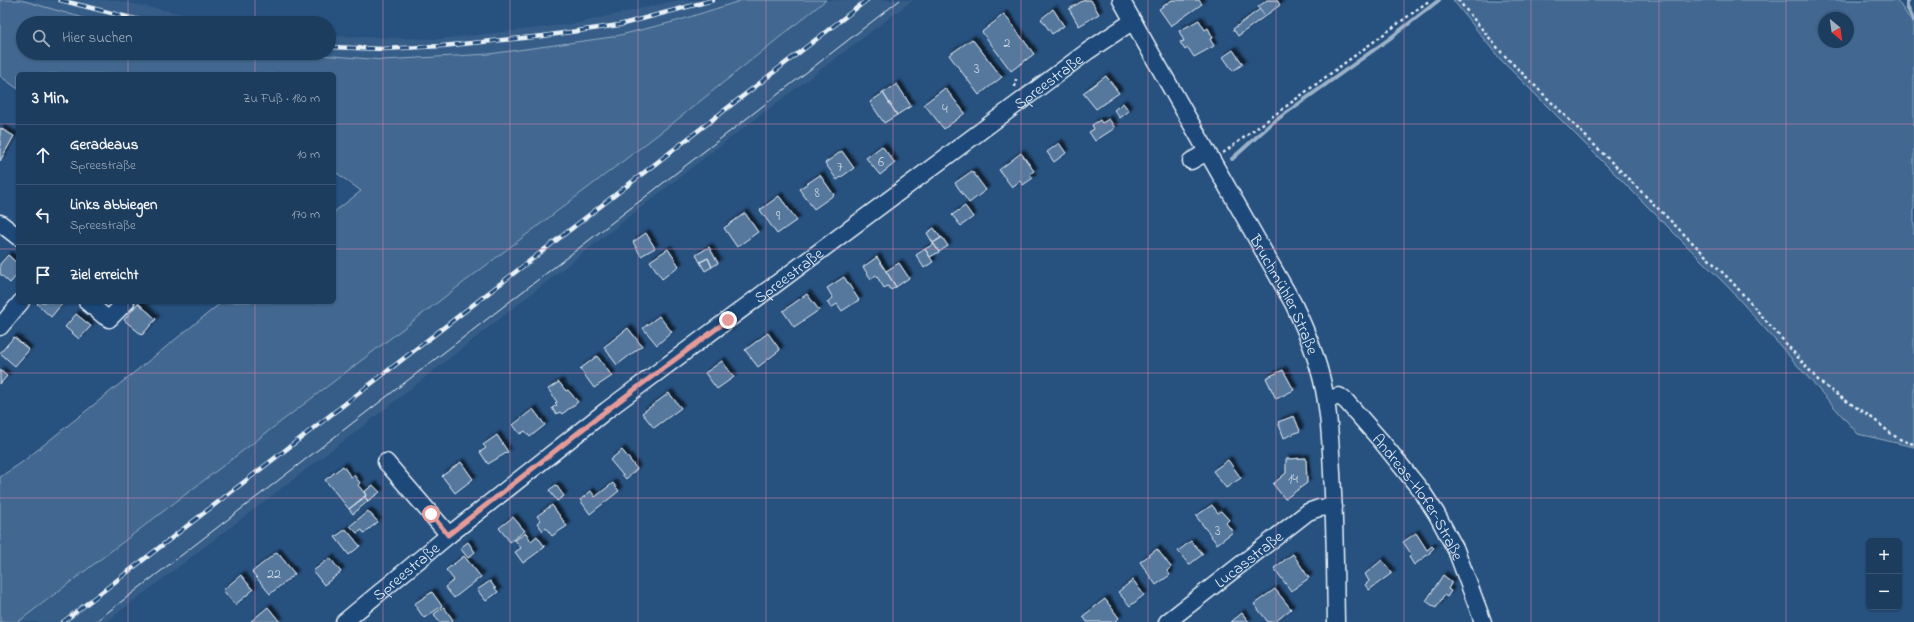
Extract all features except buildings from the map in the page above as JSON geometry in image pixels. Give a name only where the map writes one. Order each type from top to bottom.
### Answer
[{"type":"street","name":"Bruchmühler Straße","points":[[1121,0],[1293,303],[1298,329],[1315,354],[1326,400],[1330,427],[1334,507],[1336,622]]},
{"type":"street","name":"Spreestraße","points":[[344,622],[448,535],[617,402],[1088,51],[1133,21]]},
{"type":"street","points":[[1191,161],[1209,157]]},
{"type":"street","points":[[0,223],[16,235]]},
{"type":"street","points":[[1,323],[19,304]]},
{"type":"street","points":[[90,304],[109,319],[124,304]]},
{"type":"street","name":"Andreas-Hofer-Straße","points":[[1326,400],[1339,396],[1346,401],[1423,493],[1456,550],[1483,622]]},
{"type":"street","name":"Spreestraße","points":[[386,462],[448,535]]},
{"type":"street","name":"Lucasstraße","points":[[1167,622],[1308,512],[1318,508],[1334,507]]},
{"type":"path","points":[[1209,157],[1430,0]]},
{"type":"path","points":[[1458,0],[1502,53],[1732,282],[1818,380],[1832,392],[1873,419],[1886,432],[1914,444]]},
{"type":"shaded area","points":[[0,0],[21,0],[77,16],[16,16],[16,60],[336,60],[336,56],[383,60],[489,54],[612,37],[677,21],[743,0],[826,0],[673,123],[18,622],[0,622],[0,477],[21,463],[220,304],[336,304],[336,210],[361,191],[336,172],[336,72],[16,72],[16,88],[0,76]]},
{"type":"shaded area","points":[[21,0],[114,0],[193,16],[77,16]]},
{"type":"shaded area","points":[[679,0],[743,0],[677,21],[612,37],[489,54],[383,60],[336,56],[336,36],[440,39],[573,24]]},
{"type":"shaded area","points":[[826,0],[913,0],[709,154],[362,427],[106,622],[18,622],[673,123]]},
{"type":"shaded area","points":[[1453,0],[1897,0],[1914,25],[1914,447],[1858,434],[1729,288],[1499,58]]},
{"type":"waterway","points":[[1232,159],[1272,123],[1389,39],[1439,0]]},
{"type":"waterway","points":[[1907,0],[1907,7],[1914,21]]},
{"type":"tram line","points":[[95,622],[900,0]]},
{"type":"railway","points":[[60,0],[123,16]]},
{"type":"railway","points":[[336,47],[383,49],[442,46],[543,36],[619,25],[713,0]]},
{"type":"railway","points":[[63,622],[867,0]]},
{"type":"route","points":[[431,514],[448,535],[607,410],[728,320]]}]
